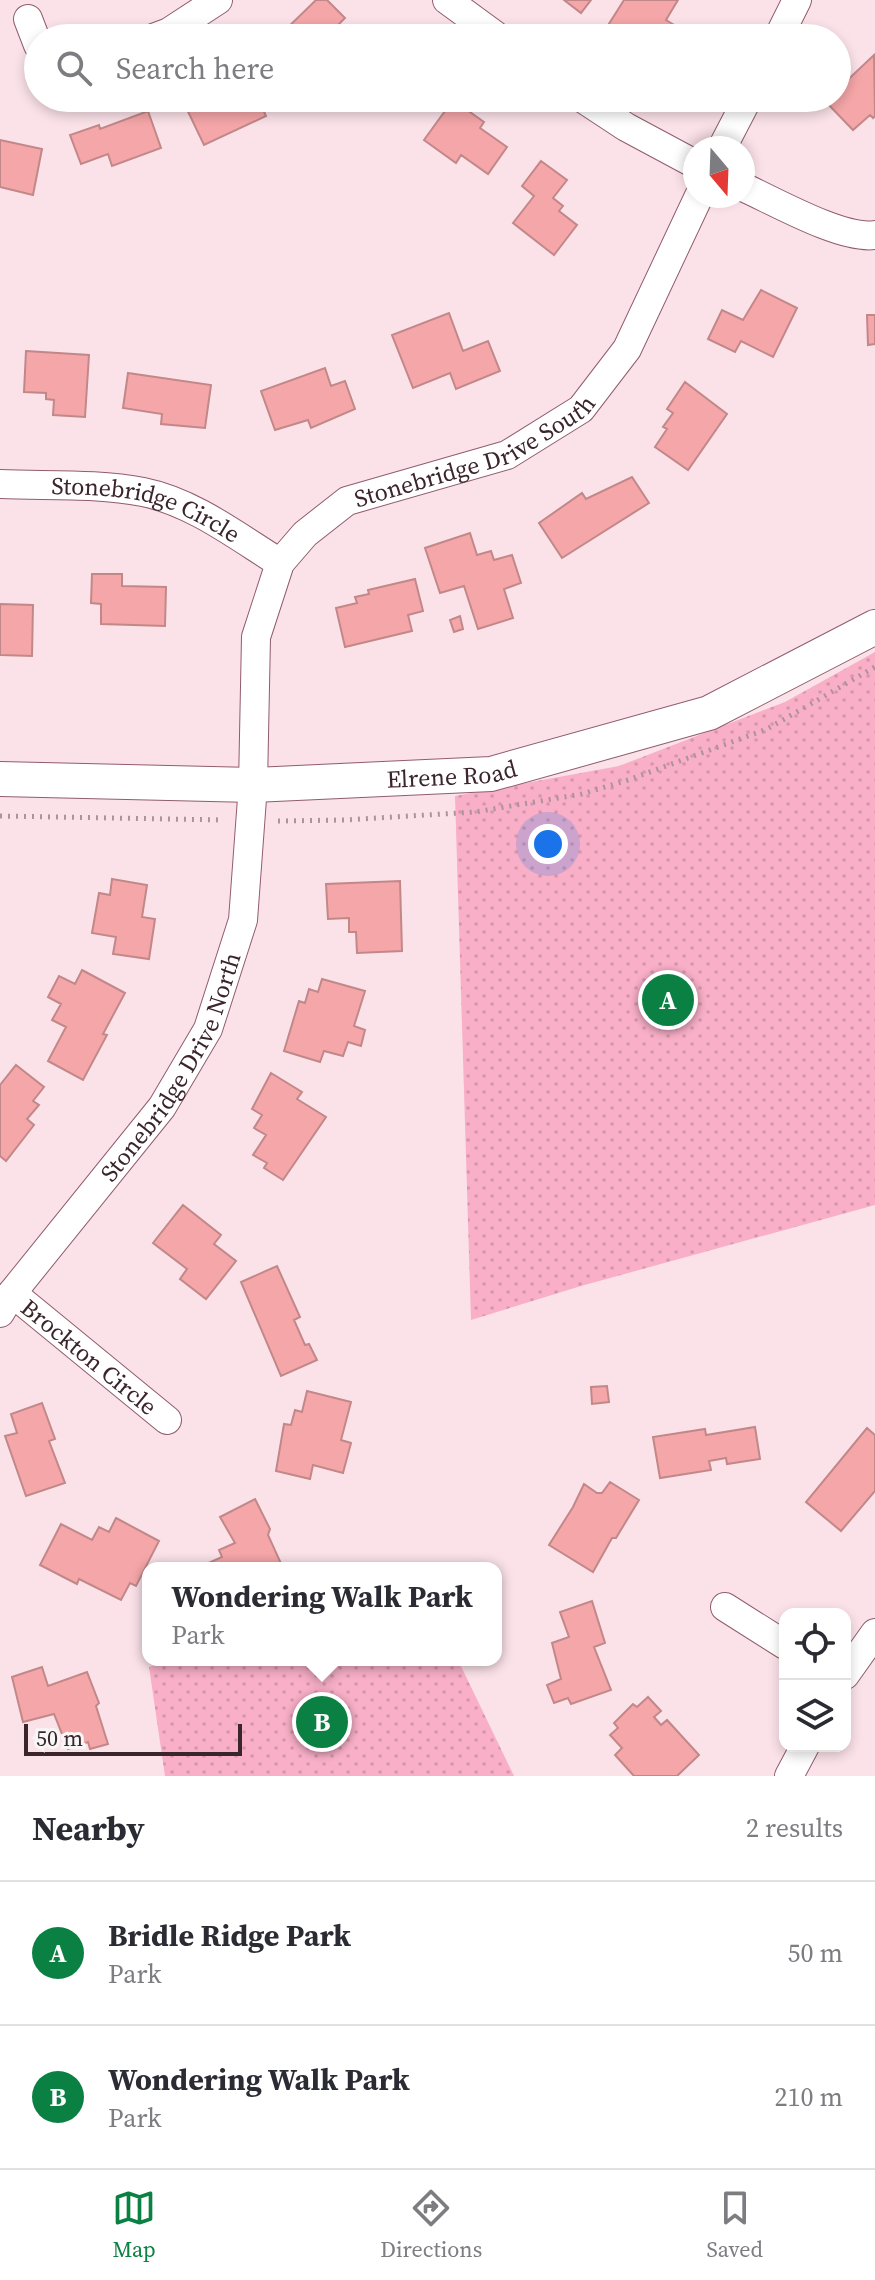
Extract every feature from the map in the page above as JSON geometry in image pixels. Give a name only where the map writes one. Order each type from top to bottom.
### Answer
[{"type":"street","points":[[181,24],[218,0]]},
{"type":"street","points":[[447,0],[480,24]]},
{"type":"street","points":[[785,24],[797,0]]},
{"type":"street","points":[[28,19],[30,24]]},
{"type":"street","points":[[603,112],[683,158]]},
{"type":"street","points":[[728,136],[741,112]]},
{"type":"street","points":[[755,193],[831,228],[866,236],[875,235]]},
{"type":"street","name":"Stonebridge Drive South","points":[[253,785],[256,637],[280,563],[305,534],[347,501],[507,455],[581,409],[627,349],[693,208]]},
{"type":"street","name":"Stonebridge Circle","points":[[0,484],[143,492],[202,515],[280,563]]},
{"type":"street","name":"Elrene Road","points":[[0,779],[253,785],[491,774],[709,713],[875,627]]},
{"type":"street","name":"Stonebridge Drive North","points":[[6,1303],[162,1107],[208,1029],[243,920],[253,785]]},
{"type":"street","name":"Brockton Circle","points":[[6,1303],[167,1420]]},
{"type":"street","points":[[725,1607],[779,1641]]},
{"type":"street","points":[[851,1667],[875,1633]]},
{"type":"street","points":[[789,1776],[802,1752]]},
{"type":"shaded area","points":[[875,652],[875,1205],[581,1286],[471,1320],[455,796],[619,766],[785,702]]},
{"type":"shaded area","points":[[461,1666],[514,1776],[165,1776],[149,1667]]},
{"type":"building","points":[[316,0],[327,0],[345,18],[339,24],[291,24]]},
{"type":"building","points":[[564,0],[591,0],[581,13]]},
{"type":"building","points":[[624,0],[678,0],[666,20],[673,24],[609,24]]},
{"type":"building","points":[[874,55],[875,116],[870,115],[853,130],[836,112],[851,112],[851,77]]},
{"type":"building","points":[[148,112],[161,148],[112,166],[108,154],[81,164],[70,135],[99,125],[100,129]]},
{"type":"building","points":[[188,112],[264,112],[266,116],[204,145]]},
{"type":"building","points":[[444,112],[470,112],[484,122],[480,128],[507,147],[488,174],[461,155],[456,163],[424,140]]},
{"type":"building","points":[[0,140],[42,149],[33,195],[0,187]]},
{"type":"building","points":[[541,161],[567,180],[553,198],[563,206],[559,211],[577,225],[554,255],[513,223],[534,196],[522,186]]},
{"type":"building","points":[[761,290],[797,308],[773,357],[741,341],[735,352],[708,339],[722,310],[743,320]]},
{"type":"building","points":[[449,313],[463,351],[488,341],[500,371],[456,389],[450,373],[413,388],[392,335]]},
{"type":"building","points":[[867,315],[875,315],[875,344],[868,345]]},
{"type":"building","points":[[26,351],[89,355],[85,417],[53,415],[54,400],[46,399],[46,393],[24,392]]},
{"type":"building","points":[[325,368],[331,386],[345,381],[355,409],[311,428],[308,420],[275,430],[261,391]]},
{"type":"building","points":[[128,373],[211,385],[205,428],[161,424],[162,414],[123,408]]},
{"type":"building","points":[[685,382],[727,414],[688,470],[655,447],[673,413],[667,409]]},
{"type":"building","points":[[632,477],[649,503],[562,558],[539,523],[582,493],[586,499]]},
{"type":"building","points":[[470,533],[477,555],[491,551],[494,560],[512,555],[521,583],[504,589],[513,618],[478,629],[464,586],[440,593],[425,548]]},
{"type":"building","points":[[92,574],[122,574],[122,586],[166,587],[165,626],[101,624],[101,604],[91,603]]},
{"type":"building","points":[[415,579],[423,611],[408,615],[412,631],[345,647],[336,608],[357,603],[355,597],[369,594],[368,590]]},
{"type":"building","points":[[0,604],[33,605],[32,656],[0,655]]},
{"type":"building","points":[[460,616],[463,629],[454,632],[450,620]]},
{"type":"building","points":[[112,879],[147,885],[142,917],[155,919],[149,959],[113,954],[116,937],[92,933],[99,893],[110,895]]},
{"type":"building","points":[[400,881],[402,951],[357,953],[356,932],[349,932],[349,918],[328,919],[326,884]]},
{"type":"building","points":[[82,970],[125,993],[83,1080],[48,1061],[66,1027],[52,1020],[61,1004],[48,997],[59,976],[75,984]]},
{"type":"building","points":[[322,979],[365,991],[354,1026],[365,1030],[361,1046],[348,1042],[343,1056],[324,1051],[320,1062],[284,1051],[299,1001],[305,1003],[309,989],[318,992]]},
{"type":"building","points":[[16,1065],[44,1087],[33,1101],[39,1105],[27,1119],[34,1125],[6,1161],[0,1156],[0,1085]]},
{"type":"building","points":[[271,1073],[302,1092],[297,1099],[326,1117],[283,1180],[264,1168],[267,1163],[253,1155],[266,1135],[254,1128],[262,1115],[252,1109]]},
{"type":"building","points":[[183,1205],[221,1235],[214,1244],[236,1261],[206,1299],[180,1279],[187,1269],[153,1243]]},
{"type":"building","points":[[277,1266],[300,1317],[294,1320],[305,1345],[309,1344],[317,1360],[281,1376],[241,1282]]},
{"type":"building","points":[[607,1386],[609,1402],[592,1404],[591,1387]]},
{"type":"building","points":[[307,1391],[351,1402],[341,1440],[351,1443],[343,1473],[313,1465],[310,1479],[276,1471],[284,1424],[291,1425],[295,1410],[302,1412]]},
{"type":"building","points":[[42,1403],[55,1439],[49,1441],[65,1483],[26,1496],[5,1436],[17,1433],[11,1414]]},
{"type":"building","points":[[755,1427],[760,1459],[727,1464],[726,1458],[709,1461],[711,1470],[660,1478],[653,1437],[705,1429],[706,1435]]},
{"type":"building","points":[[867,1428],[875,1435],[875,1491],[841,1531],[806,1502]]},
{"type":"building","points":[[610,1482],[639,1500],[593,1572],[549,1545],[584,1484],[602,1493]]},
{"type":"building","points":[[255,1499],[270,1529],[268,1535],[280,1562],[211,1562],[222,1557],[219,1550],[235,1543],[220,1517]]},
{"type":"building","points":[[116,1518],[159,1541],[148,1562],[142,1562],[142,1574],[136,1586],[130,1583],[121,1600],[79,1579],[77,1584],[40,1565],[61,1524],[92,1540],[99,1527],[109,1532]]},
{"type":"building","points":[[592,1601],[605,1643],[594,1647],[611,1690],[571,1704],[568,1698],[554,1703],[547,1685],[561,1679],[552,1643],[569,1637],[560,1612]]},
{"type":"building","points":[[42,1667],[48,1686],[87,1672],[99,1703],[96,1706],[108,1744],[90,1749],[88,1742],[68,1749],[54,1714],[23,1722],[12,1677]]},
{"type":"building","points":[[648,1697],[661,1711],[654,1717],[661,1725],[667,1720],[699,1755],[677,1776],[634,1776],[615,1755],[622,1748],[610,1735],[618,1728],[614,1723],[633,1704],[637,1707]]},
{"type":"place","name":"Bridle Ridge Park","points":[[668,1000]]},
{"type":"place","name":"Wondering Walk Park","points":[[322,1722]]}]
